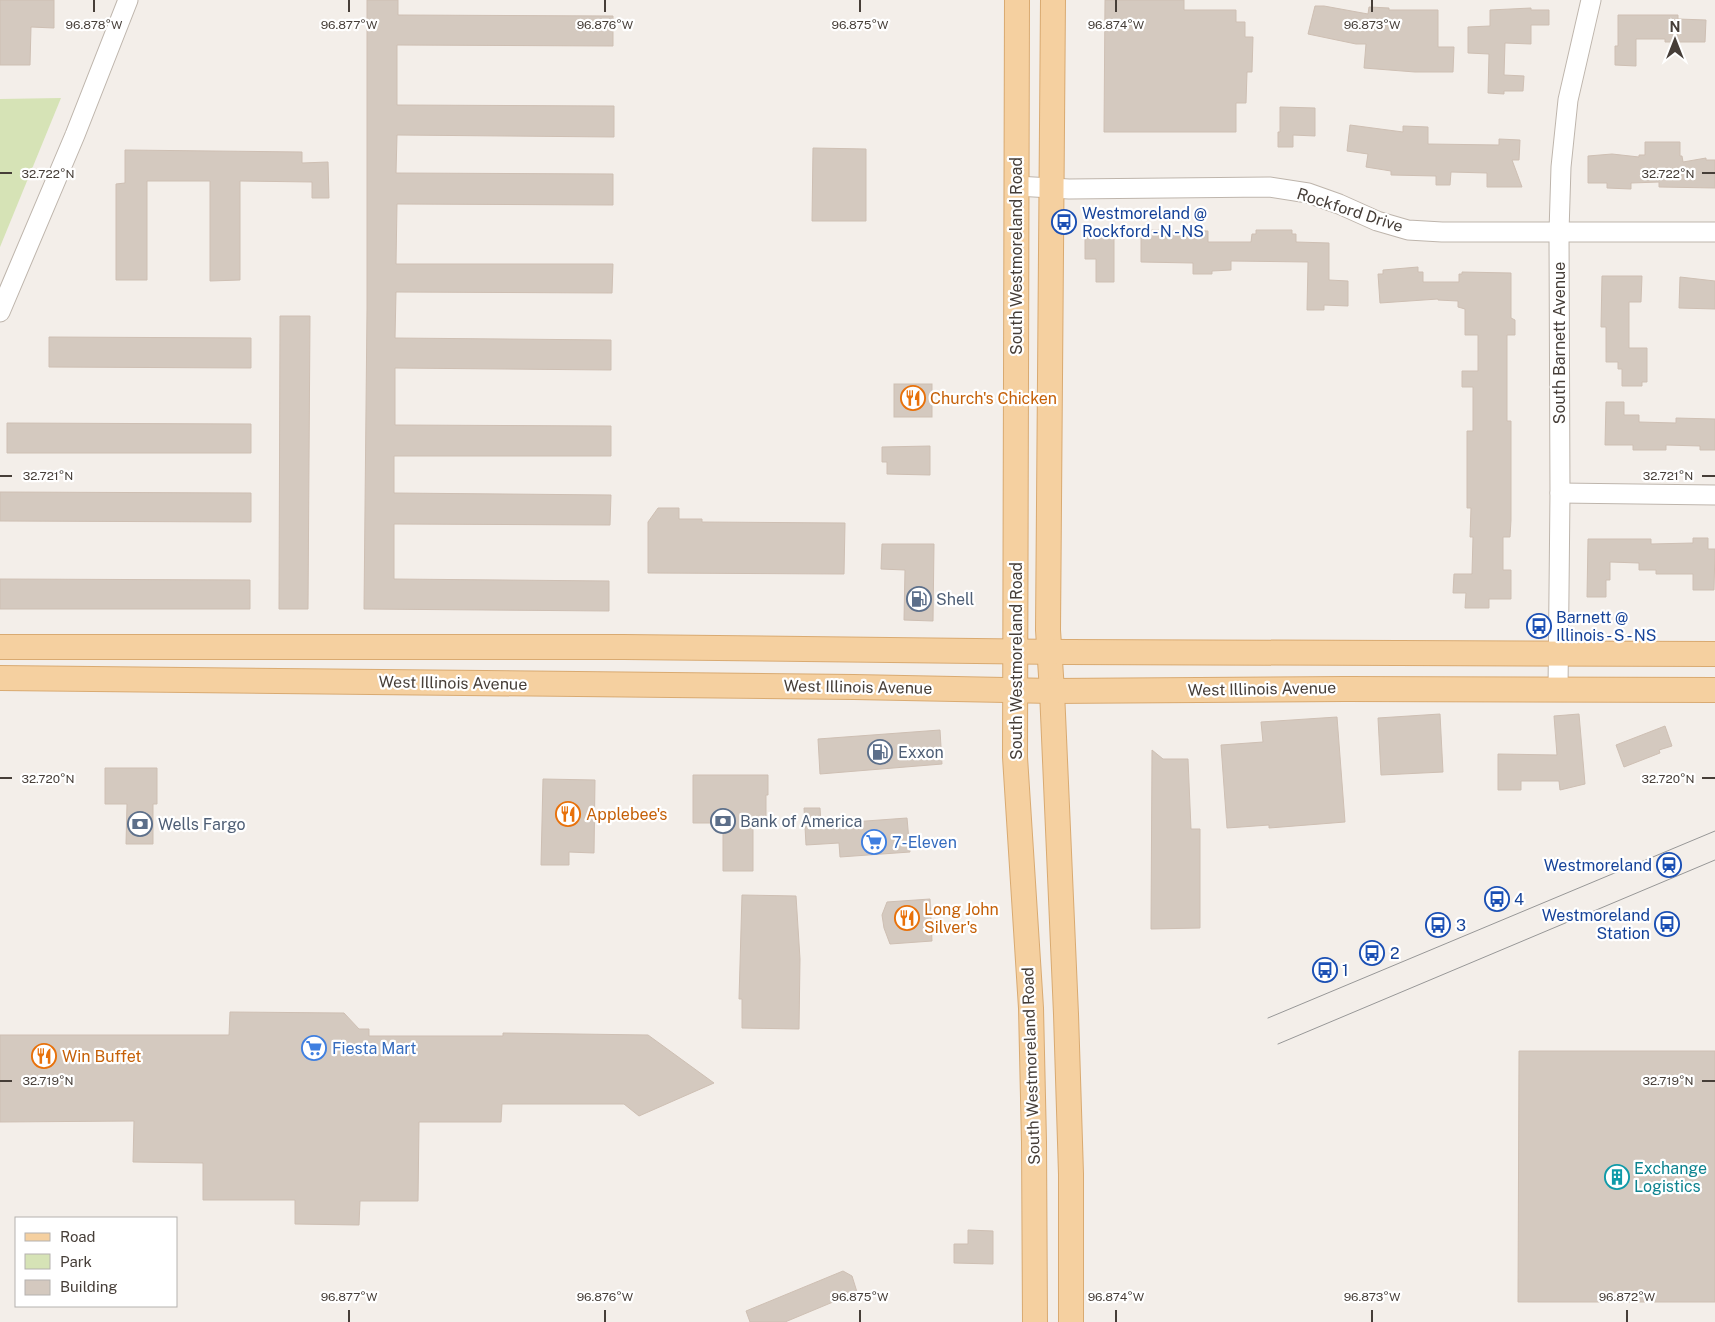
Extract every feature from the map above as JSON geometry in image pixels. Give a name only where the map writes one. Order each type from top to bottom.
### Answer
[{"type":"main road","name":"South Westmoreland Road","points":[[1017,0],[1015,757],[1031,1008],[1035,1322]]},
{"type":"main road","name":"South Westmoreland Road","points":[[1053,0],[1048,652],[1052,691],[1066,1014],[1071,1174],[1071,1322]]},
{"type":"main road","points":[[464,646],[464,683]]},
{"type":"main road","points":[[0,647],[464,646],[1048,652],[1715,654]]},
{"type":"main road","points":[[207,647],[207,680]]},
{"type":"main road","name":"West Illinois Avenue","points":[[0,678],[834,686],[1052,691],[1335,689],[1715,690]]},
{"type":"main road","points":[[1031,1008],[1066,1014]]},
{"type":"street","points":[[0,312],[75,135],[128,0]]},
{"type":"street","name":"South Barnett Avenue","points":[[1558,690],[1560,493],[1559,232],[1561,167],[1568,100],[1591,0]]},
{"type":"street","name":"Rockford Drive","points":[[1016,186],[1052,188],[1269,187],[1308,193],[1377,221],[1408,230],[1442,232],[1715,232]]},
{"type":"street","points":[[1560,493],[1715,495]]},
{"type":"green space","points":[[61,98],[0,247],[0,99]]},
{"type":"building","points":[[0,0],[54,0],[54,28],[31,27],[30,65],[0,65]]},
{"type":"building","points":[[367,0],[398,0],[398,15],[613,16],[613,46],[397,45],[397,105],[614,106],[614,137],[397,135],[396,173],[613,174],[613,205],[397,204],[396,264],[613,264],[612,293],[396,292],[395,338],[611,340],[611,370],[395,368],[395,425],[611,426],[611,456],[394,456],[394,493],[611,495],[610,525],[394,524],[394,579],[609,581],[609,611],[364,609],[367,309]]},
{"type":"building","points":[[1105,0],[1184,0],[1184,10],[1236,10],[1236,22],[1245,22],[1245,37],[1253,37],[1252,72],[1247,72],[1246,103],[1236,103],[1236,132],[1104,132]]},
{"type":"building","points":[[1315,6],[1368,14],[1369,7],[1389,8],[1389,10],[1438,10],[1438,47],[1454,47],[1453,72],[1415,72],[1364,68],[1366,44],[1356,44],[1308,34]]},
{"type":"building","points":[[1531,8],[1531,10],[1549,10],[1549,25],[1531,25],[1531,44],[1505,43],[1504,75],[1524,76],[1523,91],[1504,91],[1504,94],[1488,93],[1489,54],[1468,53],[1468,27],[1490,26],[1490,10]]},
{"type":"building","points":[[1618,15],[1678,15],[1678,19],[1706,20],[1705,42],[1665,42],[1665,39],[1636,39],[1636,66],[1615,65],[1615,46],[1618,46]]},
{"type":"building","points":[[1280,107],[1315,108],[1315,136],[1293,135],[1293,147],[1278,147]]},
{"type":"building","points":[[1350,125],[1403,132],[1403,126],[1428,127],[1428,144],[1499,145],[1499,139],[1520,140],[1519,160],[1512,160],[1522,187],[1487,187],[1487,173],[1451,172],[1450,185],[1436,185],[1436,176],[1391,175],[1391,171],[1366,167],[1368,154],[1347,151]]},
{"type":"building","points":[[1645,142],[1680,142],[1680,156],[1682,156],[1683,162],[1706,158],[1706,160],[1715,160],[1715,188],[1659,187],[1659,182],[1631,183],[1631,189],[1607,188],[1607,183],[1588,183],[1588,156],[1612,154],[1639,157],[1639,155],[1645,155]]},
{"type":"building","points":[[813,148],[866,149],[866,221],[812,221]]},
{"type":"building","points":[[125,150],[302,152],[302,163],[328,162],[329,198],[312,198],[312,182],[240,181],[240,280],[210,281],[210,181],[147,181],[147,280],[116,280],[116,184],[125,183]]},
{"type":"building","points":[[1145,230],[1208,231],[1208,242],[1251,242],[1252,234],[1256,234],[1256,230],[1292,230],[1292,234],[1296,234],[1296,242],[1329,243],[1329,280],[1348,281],[1348,306],[1324,305],[1324,310],[1307,310],[1308,262],[1231,261],[1231,270],[1212,271],[1212,274],[1193,274],[1193,263],[1141,262],[1141,232],[1145,232]]},
{"type":"building","points":[[1085,233],[1114,233],[1114,282],[1096,282],[1096,259],[1085,259]]},
{"type":"building","points":[[1418,267],[1418,272],[1423,272],[1423,282],[1459,282],[1459,274],[1462,274],[1462,272],[1511,273],[1511,318],[1515,320],[1515,335],[1507,335],[1507,421],[1511,421],[1511,520],[1510,537],[1503,537],[1503,570],[1511,570],[1511,599],[1489,599],[1489,608],[1465,608],[1466,593],[1453,593],[1454,574],[1472,574],[1473,537],[1470,537],[1471,508],[1467,508],[1467,431],[1473,431],[1473,387],[1462,387],[1462,371],[1478,371],[1478,335],[1465,335],[1465,309],[1458,307],[1458,301],[1438,299],[1380,303],[1378,274],[1383,274],[1383,270]]},
{"type":"building","points":[[1602,276],[1642,276],[1641,302],[1629,302],[1629,348],[1647,348],[1647,382],[1642,382],[1642,386],[1622,386],[1622,369],[1618,369],[1618,362],[1606,362],[1606,327],[1601,327]]},
{"type":"building","points":[[1680,277],[1715,281],[1715,309],[1679,308]]},
{"type":"building","points":[[280,316],[310,316],[308,609],[279,609]]},
{"type":"building","points":[[49,337],[251,338],[251,368],[49,367]]},
{"type":"building","name":"Church's Chicken","points":[[894,384],[932,384],[932,417],[894,417]]},
{"type":"building","points":[[1606,402],[1624,402],[1624,415],[1639,415],[1639,422],[1676,423],[1676,418],[1715,419],[1715,450],[1700,450],[1700,446],[1666,445],[1666,450],[1633,450],[1633,445],[1605,445]]},
{"type":"building","points":[[7,423],[251,424],[251,453],[7,453]]},
{"type":"building","points":[[930,446],[930,475],[887,474],[887,462],[882,462],[882,447]]},
{"type":"building","points":[[0,492],[251,493],[251,522],[0,521]]},
{"type":"building","points":[[658,508],[679,508],[679,519],[702,519],[702,522],[845,523],[844,574],[648,573],[648,522]]},
{"type":"building","points":[[1693,538],[1708,538],[1708,549],[1715,549],[1714,590],[1693,590],[1693,574],[1656,574],[1656,570],[1639,570],[1639,563],[1610,562],[1610,580],[1606,580],[1606,597],[1587,597],[1588,539],[1651,539],[1651,544],[1693,543]]},
{"type":"building","points":[[882,544],[934,544],[933,621],[904,620],[905,570],[881,569]]},
{"type":"building","points":[[0,579],[250,580],[250,609],[0,609]]},
{"type":"building","points":[[1440,714],[1443,772],[1381,775],[1378,718]]},
{"type":"building","points":[[1579,714],[1585,784],[1560,790],[1559,781],[1521,781],[1521,790],[1498,790],[1498,754],[1557,755],[1554,716]]},
{"type":"building","points":[[1337,717],[1345,822],[1269,828],[1269,825],[1227,828],[1221,745],[1263,742],[1261,722]]},
{"type":"building","points":[[1665,726],[1672,746],[1659,750],[1660,753],[1624,767],[1616,745]]},
{"type":"building","name":"Exxon","points":[[940,730],[942,764],[820,774],[818,739]]},
{"type":"building","points":[[1152,750],[1163,759],[1188,759],[1191,829],[1200,829],[1200,928],[1151,929]]},
{"type":"building","name":"Wells Fargo","points":[[105,768],[157,768],[157,804],[153,804],[153,844],[126,844],[127,804],[105,804]]},
{"type":"building","name":"Bank of America","points":[[693,775],[768,775],[766,818],[753,819],[753,871],[723,871],[723,823],[693,823]]},
{"type":"building","name":"Applebee's","points":[[543,779],[595,780],[594,853],[569,852],[569,865],[541,865]]},
{"type":"building","name":"7-Eleven","points":[[804,808],[820,808],[821,823],[825,824],[907,818],[910,852],[840,857],[839,843],[806,845]]},
{"type":"building","points":[[742,895],[796,896],[800,959],[799,1029],[742,1028],[742,999],[739,999]]},
{"type":"building","name":"Long John Silver's","points":[[930,899],[932,941],[890,944],[884,928],[882,915],[887,902]]},
{"type":"building","points":[[230,1012],[344,1013],[359,1029],[369,1029],[369,1036],[503,1036],[503,1033],[648,1035],[714,1083],[639,1116],[624,1104],[502,1104],[501,1122],[419,1122],[418,1201],[360,1201],[359,1225],[295,1224],[295,1200],[203,1200],[203,1163],[133,1162],[134,1121],[0,1122],[0,1035],[229,1035]]},
{"type":"building","name":"Exchange Logistics","points":[[1519,1051],[1715,1051],[1715,1302],[1518,1302]]},
{"type":"building","points":[[968,1230],[993,1231],[993,1264],[954,1263],[954,1244],[968,1244]]},
{"type":"building","points":[[843,1271],[852,1276],[857,1292],[785,1322],[750,1322],[746,1311]]},
{"type":"tram line","points":[[1268,1018],[1715,831]]},
{"type":"tram line","points":[[1278,1044],[1715,860]]},
{"type":"place","name":"Westmoreland @ Rockford - N - NS","points":[[1064,222]]},
{"type":"place","name":"Church's Chicken","points":[[913,398]]},
{"type":"place","name":"Shell","points":[[919,599]]},
{"type":"place","name":"Barnett @ Illinois - S - NS","points":[[1539,626]]},
{"type":"place","name":"Exxon","points":[[880,752]]},
{"type":"place","name":"Applebee's","points":[[568,814]]},
{"type":"place","name":"Bank of America","points":[[723,821]]},
{"type":"place","name":"Wells Fargo","points":[[140,824]]},
{"type":"place","name":"7-Eleven","points":[[874,842]]},
{"type":"place","name":"Westmoreland","points":[[1669,865]]},
{"type":"place","name":"4","points":[[1497,899]]},
{"type":"place","name":"Long John Silver's","points":[[907,918]]},
{"type":"place","name":"Westmoreland Station","points":[[1667,924]]},
{"type":"place","name":"3","points":[[1438,925]]},
{"type":"place","name":"2","points":[[1372,953]]},
{"type":"place","name":"1","points":[[1325,970]]},
{"type":"place","name":"Fiesta Mart","points":[[314,1048]]},
{"type":"place","name":"Win Buffet","points":[[44,1056]]},
{"type":"place","name":"Exchange Logistics","points":[[1617,1177]]}]
